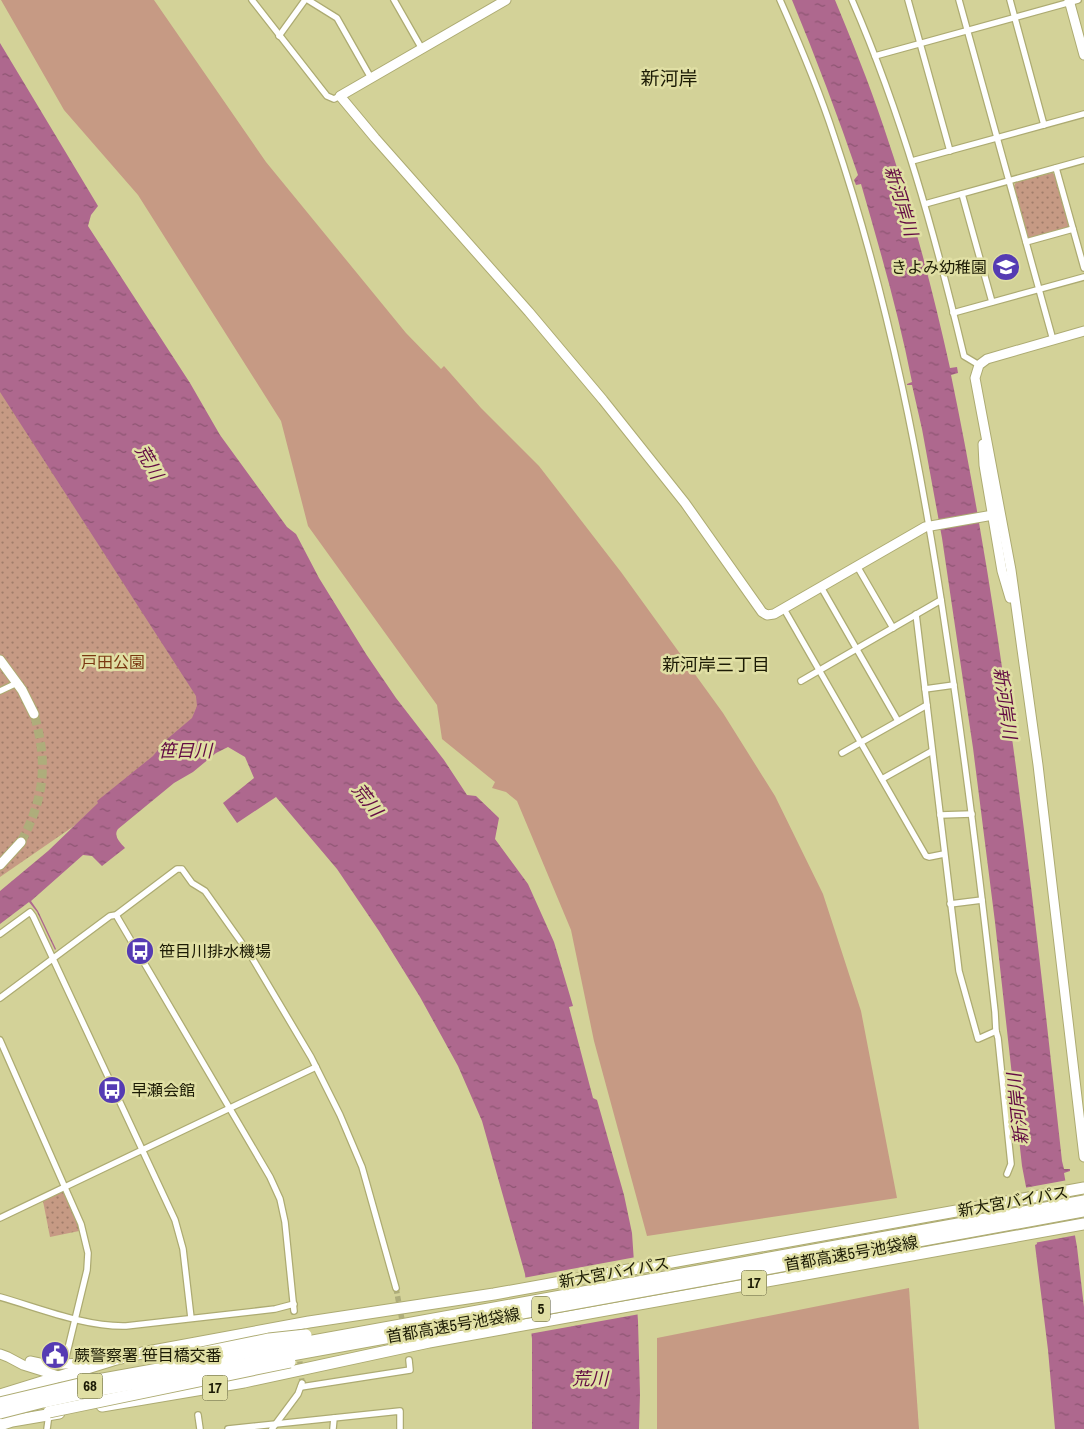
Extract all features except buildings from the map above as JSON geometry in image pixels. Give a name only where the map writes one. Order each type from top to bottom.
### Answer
[{"type":"highway","name":"新大宮バイパス","points":[[0,1395],[113,1360],[142,1353],[309,1322],[504,1292],[1083,1188]]},
{"type":"highway","name":"首都高速5号池袋線","points":[[0,1413],[94,1391],[397,1330],[1084,1201]]},
{"type":"highway","name":"首都高速5号池袋線","points":[[0,1403],[92,1381],[1084,1211]]},
{"type":"highway","name":"17","points":[[49,1413],[244,1382],[429,1342],[1081,1224]]},
{"type":"highway","points":[[0,1395],[41,1388],[269,1339],[397,1330]]},
{"type":"highway","points":[[0,1425],[276,1366],[397,1330]]},
{"type":"street","points":[[252,0],[329,98],[334,99],[506,0]]},
{"type":"street","points":[[279,36],[307,0],[337,18],[371,78]]},
{"type":"street","points":[[394,0],[422,48]]},
{"type":"street","points":[[780,0],[834,134],[866,238],[894,347],[930,526],[972,814],[1011,1164],[1007,1174]]},
{"type":"street","points":[[852,0],[875,56],[912,161],[964,356],[980,365]]},
{"type":"street","points":[[908,0],[950,151]]},
{"type":"street","points":[[959,0],[1053,340]]},
{"type":"street","points":[[1010,0],[1044,125]]},
{"type":"street","points":[[875,56],[1072,1],[1084,55]]},
{"type":"street","points":[[340,96],[374,138],[529,312],[603,400],[685,503],[762,612],[771,615],[784,609],[930,526],[991,515]]},
{"type":"street","points":[[912,161],[1084,114]]},
{"type":"street","points":[[925,204],[1084,160]]},
{"type":"street","points":[[1056,168],[1084,268]]},
{"type":"street","points":[[962,194],[992,302]]},
{"type":"street","points":[[1026,242],[1073,230]]},
{"type":"street","points":[[953,313],[1084,277]]},
{"type":"street","points":[[1084,331],[983,361],[976,374],[975,383],[1011,570],[1038,765],[1084,1156]]},
{"type":"street","points":[[983,420],[984,465],[991,515],[1002,571],[1018,623]]},
{"type":"street","points":[[857,566],[893,628]]},
{"type":"street","points":[[821,587],[898,721]]},
{"type":"street","points":[[801,681],[941,600]]},
{"type":"street","points":[[784,609],[926,856],[944,854]]},
{"type":"street","points":[[916,614],[958,971],[978,1039],[996,1031]]},
{"type":"street","points":[[0,660],[17,683],[34,714]]},
{"type":"street","points":[[0,691],[17,683]]},
{"type":"street","points":[[925,689],[954,685]]},
{"type":"street","points":[[842,753],[927,705]]},
{"type":"street","points":[[882,779],[932,751]]},
{"type":"street","points":[[940,815],[972,814]]},
{"type":"street","points":[[0,865],[20,842]]},
{"type":"street","points":[[0,998],[110,916],[116,915],[177,869],[182,869],[192,883],[205,891],[251,956],[316,1067],[340,1115],[362,1167],[396,1288]]},
{"type":"street","points":[[950,904],[982,900]]},
{"type":"street","points":[[0,934],[30,912],[33,916],[175,1220],[183,1249],[191,1318]]},
{"type":"street","points":[[0,1297],[90,1324],[113,1327],[294,1307],[285,1222],[280,1199],[270,1177],[116,915]]},
{"type":"street","points":[[0,1040],[81,1224],[88,1253],[86,1270],[64,1365]]},
{"type":"street","points":[[0,1218],[316,1067]]},
{"type":"street","name":"68","points":[[4,1356],[49,1365],[113,1360]]},
{"type":"street","name":"68","points":[[4,1356],[23,1365],[58,1377],[95,1387],[178,1394]]},
{"type":"street","points":[[273,1427],[298,1394],[301,1385],[410,1370],[409,1360]]},
{"type":"street","points":[[228,1429],[265,1424],[273,1427],[400,1411],[400,1429]]},
{"type":"street","points":[[47,1429],[49,1413]]},
{"type":"street","points":[[198,1415],[200,1429]]},
{"type":"street","points":[[333,1429],[334,1418]]},
{"type":"green space","points":[[1,0],[154,0],[266,162],[406,333],[441,369],[444,366],[481,408],[539,466],[621,572],[723,713],[775,796],[823,894],[861,1011],[897,1198],[647,1236],[594,1041],[571,930],[517,801],[506,792],[492,788],[495,782],[442,739],[437,705],[308,526],[281,421],[138,195],[64,110]]},
{"type":"green space","points":[[1052,173],[1055,175],[1069,226],[1067,229],[1031,239],[1028,237],[1014,186],[1016,182]]},
{"type":"green space","name":"戸田公園","points":[[0,251],[264,695],[0,877]]},
{"type":"green space","points":[[64,1191],[78,1224],[79,1231],[50,1237],[43,1201]]},
{"type":"green space","points":[[909,1288],[919,1429],[657,1429],[657,1338]]},
{"type":"water","name":"新河岸川","points":[[792,0],[835,0],[872,94],[902,185],[928,276],[950,368],[957,367],[958,373],[951,375],[970,472],[1002,668],[1016,766],[1062,1161],[1064,1169],[1070,1169],[1070,1171],[1064,1173],[1077,1247],[1084,1307],[1084,1429],[1055,1429],[1048,1350],[1035,1245],[1037,1244],[1022,1166],[995,922],[973,748],[942,538],[922,429],[912,385],[907,385],[912,382],[901,332],[861,184],[856,185],[854,180],[858,175]]},
{"type":"water","points":[[0,43],[98,206],[91,215],[88,226],[190,383],[220,435],[287,527],[296,534],[319,578],[396,698],[444,760],[467,795],[476,796],[499,818],[495,839],[528,884],[554,942],[573,1006],[569,1007],[593,1098],[597,1100],[624,1195],[632,1233],[638,1321],[639,1429],[532,1429],[532,1339],[525,1274],[482,1121],[458,1066],[420,997],[379,931],[337,869],[276,797],[237,823],[223,803],[254,778],[245,757],[228,747],[216,753],[193,772],[174,783],[118,829],[117,837],[125,848],[102,866],[92,856],[83,855],[31,901],[38,911],[55,950],[37,912],[29,902],[0,924],[0,891],[48,851],[98,803],[97,801],[153,756],[166,740],[192,718],[197,706],[196,696],[0,392]]},
{"type":"pier","points":[[1068,1180],[1077,1235],[1034,1243],[1024,1188]]},
{"type":"pier","points":[[636,1257],[640,1314],[529,1334],[523,1278]]},
{"type":"tunnel","points":[[21,842],[35,810],[42,779],[41,748],[34,714]]},
{"type":"tunnel","points":[[396,1288],[403,1325]]},
{"type":"tunnel","points":[[299,1353],[302,1383]]},
{"type":"place","name":"きよみ幼稚園","points":[[1006,267]]},
{"type":"place","name":"笹目川排水機場","points":[[140,951]]},
{"type":"place","name":"早瀬会館","points":[[112,1090]]},
{"type":"place","name":"蕨警察署 笹目橋交番","points":[[55,1355]]},
{"type":"district","name":"新河岸","points":[[669,78]]},
{"type":"district","name":"新河岸三丁目","points":[[716,665]]},
{"type":"water label","name":"荒川","points":[[149,462]]},
{"type":"water label","name":"笹目川","points":[[185,751]]},
{"type":"water label","name":"荒川","points":[[367,800]]},
{"type":"water label","name":"荒川","points":[[590,1379]]}]
